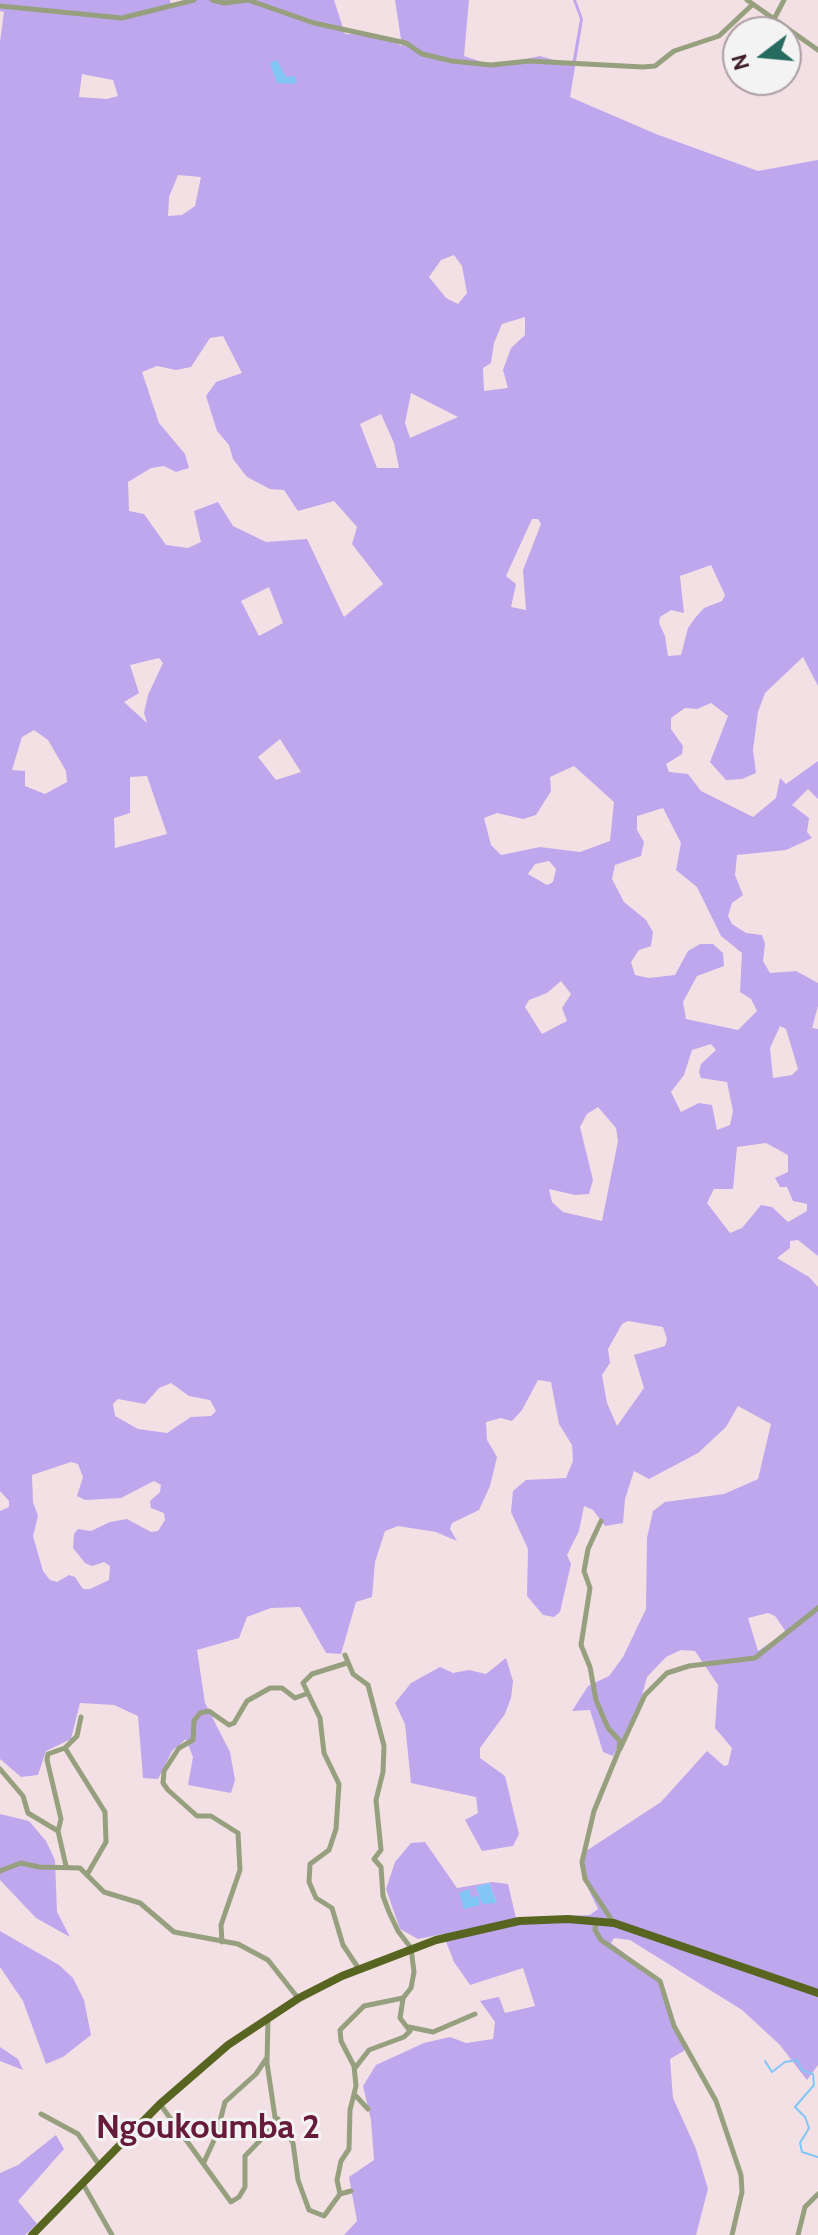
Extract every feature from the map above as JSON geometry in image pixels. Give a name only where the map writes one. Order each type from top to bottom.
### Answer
[{"type":"main road","points":[[32,2235],[160,2104],[228,2045],[299,1998],[411,1948],[472,1930],[519,1921],[597,1921],[614,1923],[818,1993]]},
{"type":"street","points":[[0,6],[122,18],[194,0]]},
{"type":"street","points":[[212,0],[224,3],[248,0],[314,23],[406,43],[422,54],[438,59],[491,65],[529,61],[655,66],[674,51],[719,36],[750,2],[767,16]]},
{"type":"street","points":[[601,1521],[588,1549],[584,1571],[590,1588],[581,1645],[590,1667],[596,1700],[608,1728],[620,1741],[619,1750]]},
{"type":"street","points":[[614,1923],[585,1879],[582,1862],[594,1811],[645,1695],[667,1673],[689,1666],[745,1662],[755,1658],[818,1608]]},
{"type":"street","points":[[345,1655],[353,1674],[368,1685],[384,1746],[383,1772],[376,1800],[381,1850],[374,1859],[381,1867],[383,1896],[398,1931],[411,1948],[413,1981],[399,2013],[409,2027],[433,2032],[475,2014]]},
{"type":"street","points":[[347,1663],[305,1678],[306,1694],[320,1718],[324,1753],[339,1784],[336,1829],[329,1850],[310,1864],[309,1882],[316,1898],[332,1908],[343,1945],[359,1969]]},
{"type":"street","points":[[222,1942],[221,1925],[240,1870],[238,1833],[211,1816],[197,1816],[174,1797],[163,1783],[164,1771],[179,1748],[193,1740],[194,1721],[200,1713],[209,1711],[229,1725],[234,1723],[247,1701],[270,1688],[282,1688],[295,1698],[306,1694]]},
{"type":"street","points":[[66,1867],[58,1831],[61,1819],[47,1760],[48,1754],[65,1748],[81,1731],[81,1717]]},
{"type":"street","points":[[65,1748],[105,1812],[106,1842],[88,1873]]},
{"type":"street","points":[[0,1769],[23,1796],[28,1813],[58,1831]]},
{"type":"street","points":[[0,1871],[13,1863],[66,1867],[88,1873],[104,1892],[140,1903],[174,1932],[238,1944],[268,1960],[279,1971],[289,1991],[299,1998]]},
{"type":"street","points":[[597,1921],[595,1930],[601,1940],[660,1981],[674,2026],[716,2101],[741,2175],[742,2192],[732,2235]]},
{"type":"street","points":[[355,2073],[341,2041],[340,2030],[364,2006],[403,1998]]},
{"type":"street","points":[[268,2018],[267,2058],[276,2117],[293,2143],[298,2180],[309,2210],[324,2216],[340,2194],[351,2191]]},
{"type":"street","points":[[340,2194],[337,2180],[341,2161],[349,2149],[355,2073],[361,2057],[404,2037],[409,2027]]},
{"type":"street","points":[[204,2162],[212,2148],[225,2102],[256,2074],[267,2058]]},
{"type":"street","points":[[355,2094],[368,2109]]},
{"type":"street","points":[[160,2104],[231,2202],[245,2187],[245,2156],[270,2134],[276,2117]]},
{"type":"street","points":[[41,2114],[78,2134],[100,2167]]},
{"type":"street","points":[[83,2184],[112,2235]]},
{"type":"street","points":[[798,2235],[805,2207],[818,2194]]},
{"type":"shaded area","points":[[0,0],[170,0],[171,5],[196,0],[334,0],[345,34],[379,35],[402,46],[395,0],[469,0],[464,56],[494,66],[540,56],[572,65],[580,19],[573,0],[576,0],[583,19],[570,97],[656,134],[758,171],[818,160],[818,686],[803,657],[765,693],[758,712],[753,750],[756,773],[742,779],[726,780],[710,762],[728,716],[711,703],[697,709],[685,708],[671,718],[671,729],[683,746],[682,754],[666,764],[669,772],[688,774],[701,791],[753,817],[776,798],[780,778],[786,784],[818,761],[818,799],[808,789],[792,805],[809,818],[807,832],[812,838],[786,850],[737,855],[735,875],[743,895],[732,903],[728,916],[732,924],[746,933],[762,935],[765,944],[763,961],[770,973],[796,971],[818,983],[818,1006],[812,1028],[818,1029],[818,1256],[798,1240],[790,1241],[790,1248],[777,1258],[809,1277],[818,1287],[818,2065],[807,2080],[779,2044],[742,2010],[630,1940],[614,1938],[611,1943],[662,1982],[671,2018],[687,2049],[670,2059],[673,2098],[696,2149],[708,2189],[696,2235],[344,2235],[357,2221],[349,2177],[374,2160],[371,2120],[363,2086],[376,2065],[424,2043],[450,2037],[466,2043],[493,2039],[495,2022],[480,2001],[499,1997],[505,2013],[535,2006],[523,1968],[470,1985],[454,1962],[443,1934],[418,1939],[400,1929],[386,1889],[395,1862],[411,1843],[425,1842],[457,1888],[492,1882],[508,1884],[516,1918],[590,1915],[598,1909],[588,1888],[583,1853],[661,1802],[707,1751],[724,1766],[728,1765],[732,1748],[715,1728],[718,1685],[695,1651],[681,1650],[666,1657],[647,1677],[639,1706],[613,1756],[603,1752],[590,1710],[572,1711],[588,1686],[609,1676],[623,1657],[646,1609],[647,1538],[653,1511],[665,1502],[724,1494],[758,1479],[771,1424],[738,1406],[726,1427],[698,1453],[649,1479],[634,1471],[625,1499],[623,1523],[605,1526],[593,1510],[584,1506],[579,1531],[567,1555],[571,1564],[560,1612],[554,1617],[543,1615],[527,1596],[528,1549],[511,1512],[513,1491],[526,1480],[566,1478],[573,1461],[572,1445],[559,1424],[551,1382],[538,1380],[522,1410],[512,1421],[501,1418],[486,1422],[487,1440],[497,1457],[490,1486],[479,1510],[452,1523],[450,1529],[457,1541],[436,1532],[398,1526],[385,1531],[375,1562],[372,1597],[356,1602],[341,1654],[326,1653],[300,1607],[271,1608],[247,1617],[239,1638],[197,1650],[205,1703],[230,1752],[235,1780],[231,1793],[188,1785],[193,1757],[186,1739],[172,1751],[158,1779],[143,1778],[138,1716],[114,1705],[80,1703],[71,1739],[46,1751],[38,1775],[21,1777],[0,1759],[0,1511],[9,1507],[9,1501],[0,1491],[0,42],[4,12],[0,11]],"holes":[[[82,74],[113,80],[118,96],[107,99],[79,97]],[[178,175],[201,177],[195,206],[182,215],[168,216],[169,197]],[[454,255],[462,266],[467,293],[458,304],[446,298],[429,277],[441,260]],[[525,317],[525,335],[511,348],[503,370],[508,388],[484,391],[483,368],[491,363],[494,343],[502,324]],[[223,336],[242,373],[216,382],[206,396],[217,431],[229,445],[233,459],[247,477],[270,489],[284,490],[298,511],[334,501],[357,527],[352,544],[383,584],[344,617],[307,539],[266,542],[233,526],[218,502],[194,511],[201,542],[188,548],[166,545],[144,514],[129,511],[128,482],[151,468],[164,466],[176,472],[189,468],[185,454],[159,423],[142,372],[157,366],[176,370],[191,367],[210,338]],[[411,393],[458,417],[410,438],[405,423]],[[381,414],[394,443],[399,468],[377,468],[360,424]],[[532,519],[538,519],[541,524],[523,570],[526,610],[511,607],[516,584],[506,576]],[[711,565],[725,595],[722,601],[704,608],[695,618],[688,628],[681,655],[668,656],[660,617],[671,610],[684,613],[680,576]],[[269,587],[283,623],[259,636],[241,601]],[[159,658],[163,663],[148,695],[144,713],[147,723],[124,702],[139,693],[130,665]],[[34,730],[48,740],[66,771],[67,782],[45,794],[25,786],[25,771],[12,770],[22,737]],[[280,739],[301,772],[276,780],[258,757]],[[574,766],[614,802],[610,841],[580,852],[540,847],[501,855],[491,845],[484,818],[497,813],[523,819],[536,815],[551,791],[550,777]],[[147,776],[167,834],[115,848],[114,818],[130,813],[130,777]],[[663,808],[681,843],[676,870],[697,887],[721,936],[742,953],[740,992],[751,999],[757,1011],[738,1030],[686,1019],[683,1002],[697,976],[724,966],[723,953],[713,944],[700,944],[688,951],[675,975],[649,978],[635,975],[631,962],[639,950],[651,946],[653,932],[646,920],[624,902],[612,879],[615,865],[641,856],[644,842],[637,830],[637,816]],[[549,861],[556,869],[553,882],[547,885],[528,874],[535,864]],[[561,981],[571,994],[562,1008],[567,1021],[542,1034],[525,1007],[529,1000],[547,993]],[[780,1026],[786,1029],[798,1069],[792,1075],[773,1078],[770,1048]],[[711,1044],[716,1050],[701,1064],[699,1072],[701,1078],[727,1082],[733,1111],[730,1125],[717,1130],[712,1105],[699,1103],[681,1112],[671,1092],[684,1075],[692,1050]],[[598,1107],[616,1128],[618,1141],[602,1221],[563,1212],[552,1202],[549,1189],[575,1195],[589,1194],[593,1180],[580,1127],[587,1114]],[[766,1143],[788,1155],[788,1172],[775,1178],[780,1187],[787,1187],[793,1201],[807,1204],[807,1211],[788,1222],[772,1207],[761,1205],[742,1228],[730,1233],[707,1203],[714,1189],[733,1189],[737,1147]],[[628,1321],[663,1327],[667,1339],[665,1346],[634,1355],[644,1388],[617,1426],[607,1403],[602,1375],[610,1363],[608,1349],[622,1324]],[[171,1383],[189,1396],[210,1400],[216,1411],[211,1416],[191,1417],[167,1433],[138,1429],[115,1416],[113,1404],[118,1399],[145,1404],[159,1388]],[[71,1462],[78,1464],[83,1477],[77,1496],[85,1500],[121,1498],[154,1481],[161,1485],[160,1492],[150,1501],[151,1508],[164,1513],[165,1520],[158,1531],[151,1532],[127,1519],[110,1522],[91,1531],[78,1529],[74,1534],[73,1548],[85,1563],[92,1566],[104,1562],[110,1566],[109,1580],[90,1589],[83,1589],[75,1577],[69,1575],[57,1582],[50,1580],[43,1571],[33,1536],[38,1516],[33,1502],[32,1475]],[[768,1613],[775,1616],[786,1632],[758,1651],[748,1618]],[[489,1883],[497,1903],[482,1903],[476,1887]]]},
{"type":"shaded area","points":[[506,1658],[513,1681],[511,1698],[505,1714],[480,1748],[480,1758],[505,1776],[519,1834],[513,1846],[482,1851],[465,1820],[478,1813],[476,1797],[411,1783],[405,1724],[395,1703],[411,1683],[440,1667],[453,1673],[469,1670],[486,1674]]},
{"type":"shaded area","points":[[0,1814],[29,1821],[46,1841],[55,1860],[57,1912],[70,1937],[36,1918],[0,1880]]},
{"type":"shaded area","points":[[0,1931],[59,1965],[73,1978],[84,2000],[91,2035],[63,2057],[46,2064],[23,2001],[0,1967]]},
{"type":"shaded area","points":[[0,2047],[18,2059],[23,2070],[0,2061]]},
{"type":"shaded area","points":[[56,2135],[64,2149],[18,2201],[37,2224],[25,2235],[0,2235],[0,2173],[18,2165]]},
{"type":"water","points":[[277,60],[286,77],[295,76],[297,84],[277,83],[270,63]]},
{"type":"water","points":[[489,1883],[497,1903],[482,1904],[476,1887]]},
{"type":"water","points":[[469,1889],[471,1897],[478,1896],[480,1905],[464,1909],[459,1893]]},
{"type":"waterway","points":[[765,2061],[772,2072],[785,2062],[797,2060],[802,2070],[813,2074],[814,2085],[795,2107],[805,2117],[809,2128],[800,2143],[802,2152],[818,2157]]},
{"type":"district","name":"Ngoukoumba 2","points":[[208,2128]]}]
